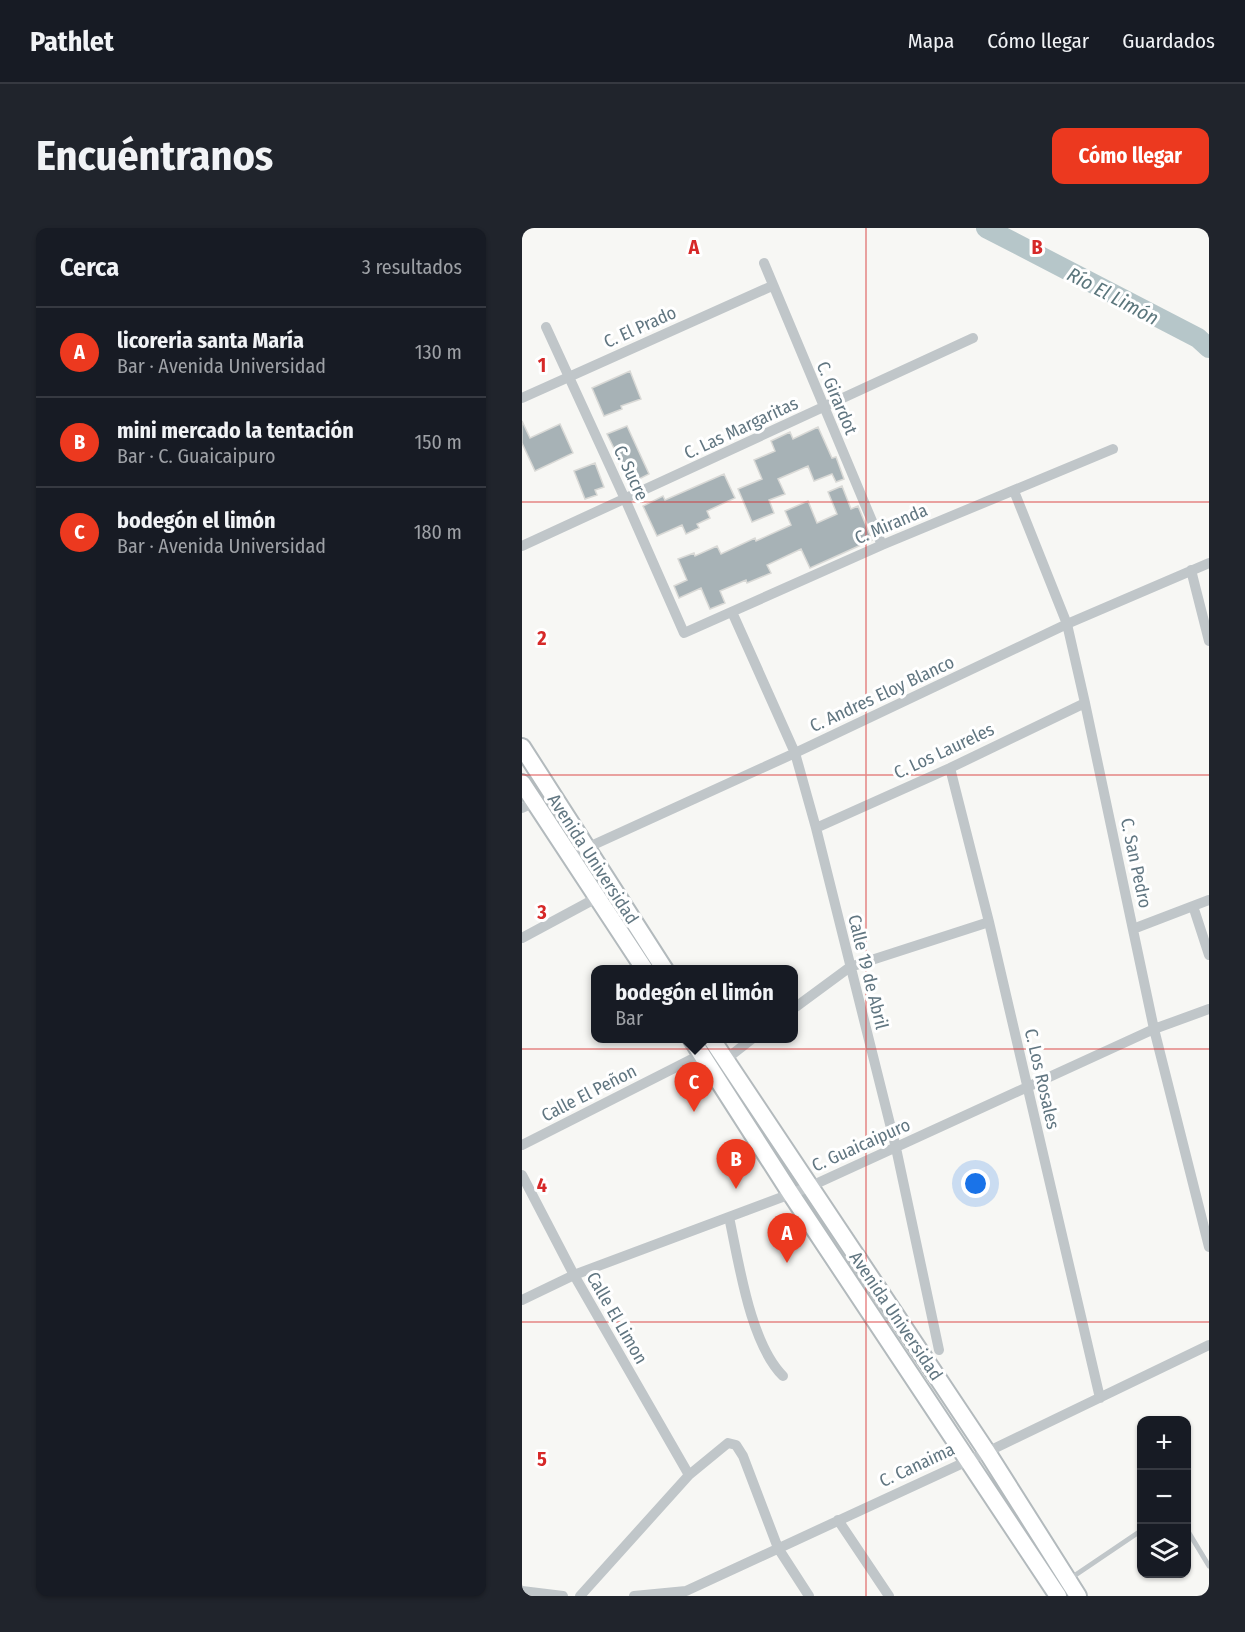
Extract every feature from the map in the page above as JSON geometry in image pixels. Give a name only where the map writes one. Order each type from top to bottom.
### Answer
[{"type":"main road","name":"Avenida Universidad","points":[[522,747],[662,965]]},
{"type":"main road","name":"Avenida Universidad","points":[[522,783],[528,805],[569,856],[642,965]]},
{"type":"main road","name":"Avenida Universidad","points":[[694,1043],[791,1194],[1058,1596]]},
{"type":"main road","name":"Avenida Universidad","points":[[714,1043],[987,1452],[1078,1596]]},
{"type":"street","name":"C. Girardot","points":[[764,263],[882,545]]},
{"type":"street","name":"C. El Prado","points":[[522,398],[772,286]]},
{"type":"street","name":"C. Sucre","points":[[546,327],[684,633]]},
{"type":"street","name":"C. Las Margaritas","points":[[522,546],[973,338]]},
{"type":"street","name":"C. Miranda","points":[[684,633],[882,545],[1113,449]]},
{"type":"street","name":"C. San Pedro","points":[[1014,491],[1067,624],[1155,1029],[1209,1247]]},
{"type":"street","name":"C. Andres Eloy Blanco","points":[[569,856],[795,753],[1067,624],[1209,563]]},
{"type":"street","points":[[1191,570],[1209,641]]},
{"type":"street","name":"Calle 19 de Abril","points":[[732,612],[795,753],[896,1148],[939,1350]]},
{"type":"street","name":"C. Los Laureles","points":[[816,828],[950,768],[1085,702]]},
{"type":"street","name":"C. Los Rosales","points":[[950,768],[989,922],[1100,1398]]},
{"type":"street","points":[[522,938],[597,899],[612,888]]},
{"type":"street","points":[[1133,929],[1209,900]]},
{"type":"street","points":[[1193,906],[1209,955]]},
{"type":"street","points":[[798,1005],[850,967],[989,922]]},
{"type":"street","name":"C. Guaicaipuro","points":[[522,1300],[574,1275],[809,1187],[1155,1029],[1209,1009]]},
{"type":"street","points":[[725,1060],[747,1043]]},
{"type":"street","name":"Calle El Peñon","points":[[522,1145],[702,1054]]},
{"type":"street","name":"Calle El Limon","points":[[522,1175],[574,1275],[688,1475]]},
{"type":"street","points":[[729,1217],[755,1325],[768,1357],[783,1376]]},
{"type":"street","name":"C. Canaima","points":[[634,1596],[686,1591],[987,1452],[1209,1345]]},
{"type":"street","points":[[580,1596],[688,1475],[728,1443],[736,1445],[743,1456],[778,1548],[809,1596]]},
{"type":"street","points":[[838,1520],[889,1596]]},
{"type":"street","points":[[522,1591],[563,1596]]},
{"type":"lane","points":[[1068,1580],[1137,1533]]},
{"type":"lane","points":[[1191,1536],[1209,1566]]},
{"type":"building","points":[[630,371],[641,399],[621,406],[622,409],[604,416],[592,388]]},
{"type":"building","points":[[522,421],[530,438],[560,424],[573,453],[535,471],[522,443]]},
{"type":"building","points":[[627,426],[649,474],[631,483],[607,434]]},
{"type":"building","points":[[818,427],[832,458],[836,457],[844,479],[836,482],[832,474],[814,481],[808,466],[778,479],[785,494],[769,500],[774,513],[752,522],[738,489],[762,479],[754,460],[775,451],[771,441],[790,432],[793,439]]},
{"type":"building","points":[[595,463],[604,487],[595,490],[597,495],[585,499],[574,471]]},
{"type":"building","points":[[724,474],[735,498],[707,511],[710,518],[697,524],[699,528],[686,534],[682,525],[657,536],[643,506],[663,496],[665,500]]},
{"type":"building","points":[[842,486],[851,509],[858,506],[872,540],[810,568],[801,549],[767,565],[771,573],[720,591],[725,603],[710,609],[701,588],[679,598],[674,586],[687,580],[678,559],[694,553],[695,556],[717,546],[721,554],[755,538],[756,541],[791,525],[785,511],[808,501],[817,523],[837,514],[828,492]]},
{"type":"waterway","name":"Río El Limón","points":[[986,228],[1198,338],[1209,348]]},
{"type":"place","name":"bodegón el limón","points":[[694,1112]]},
{"type":"place","name":"mini mercado la tentación","points":[[736,1189]]},
{"type":"place","name":"licoreria santa María","points":[[787,1263]]}]
